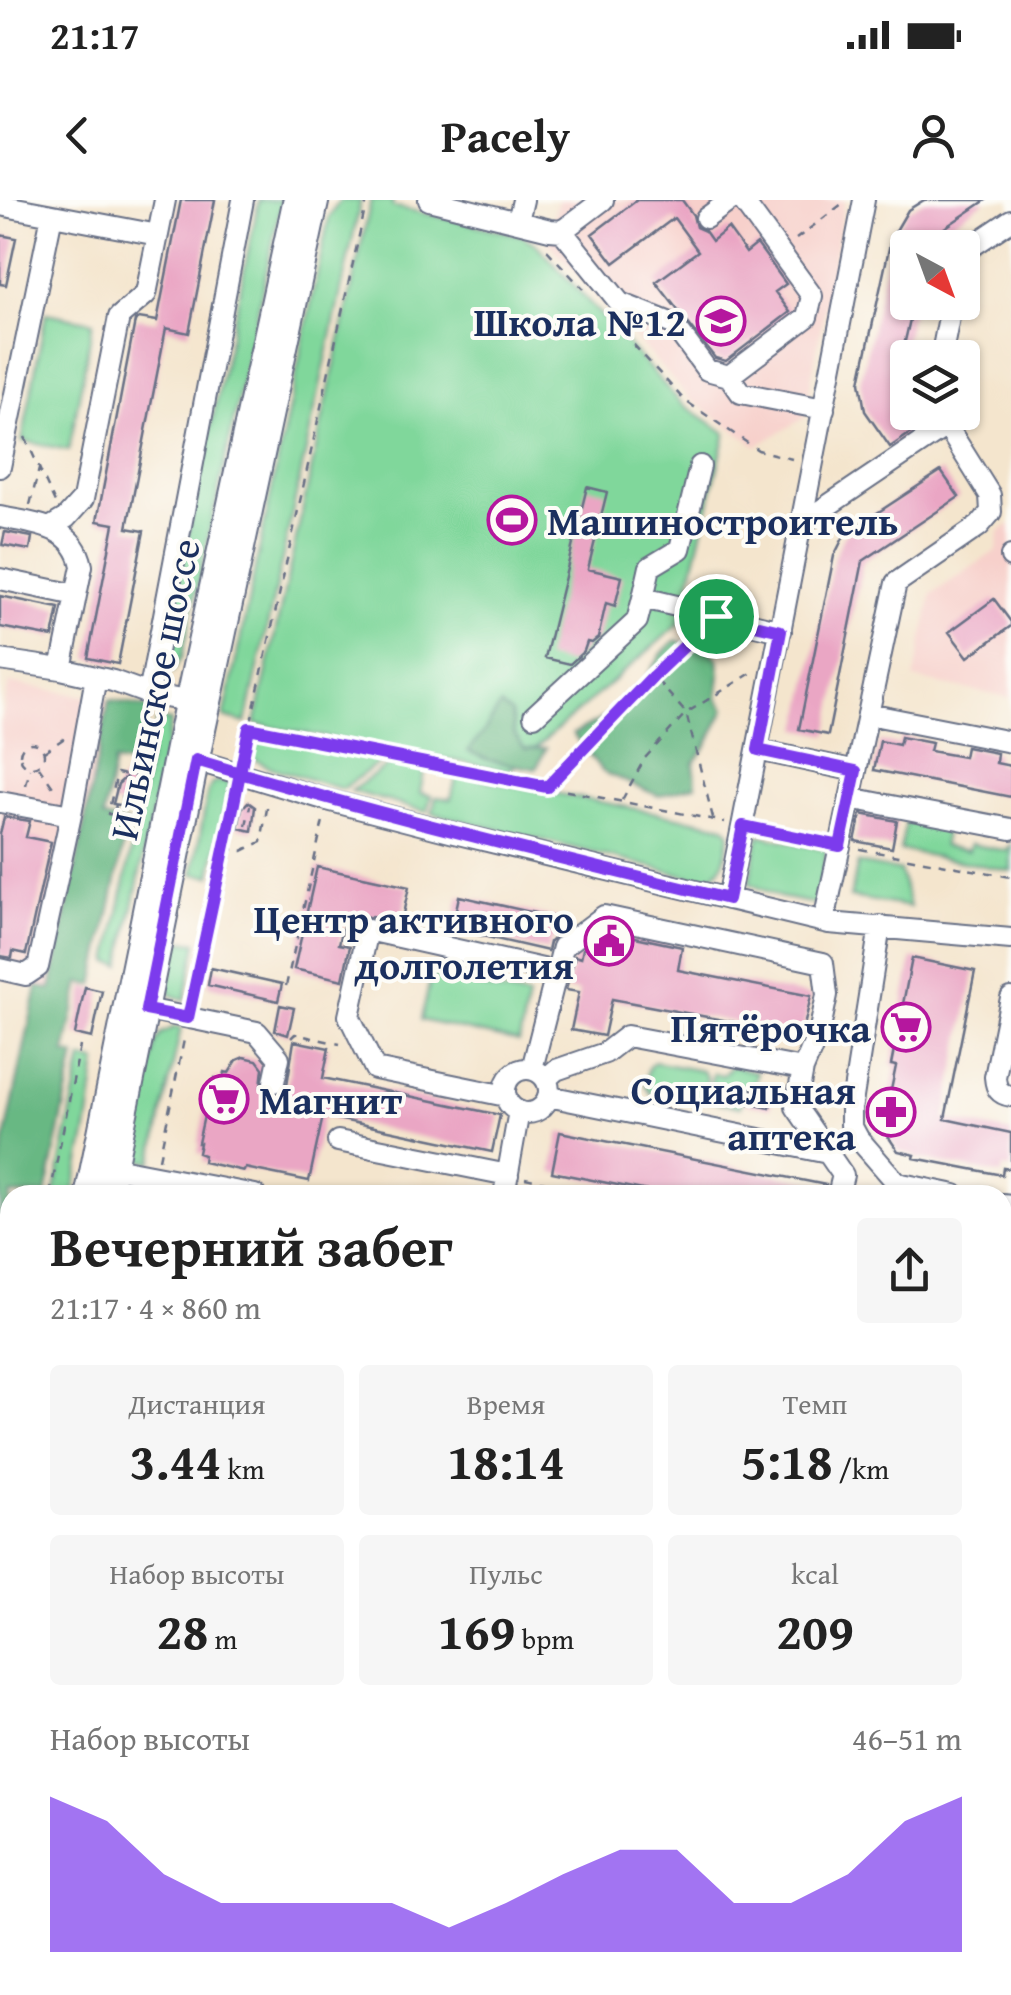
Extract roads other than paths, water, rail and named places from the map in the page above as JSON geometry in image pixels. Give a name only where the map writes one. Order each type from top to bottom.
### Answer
[{"type":"main road","name":"Ильинское шоссе","points":[[90,1185],[187,758],[296,200]]},
{"type":"main road","name":"Ильинское шоссе","points":[[198,703],[316,200]]},
{"type":"main road","name":"Ильинское шоссе","points":[[110,1185],[146,1010],[187,758]]},
{"type":"street","points":[[0,516],[57,524],[83,498],[119,317],[146,294],[165,200]]},
{"type":"street","points":[[149,694],[243,200]]},
{"type":"street","points":[[428,200],[550,230],[562,230],[602,200]]},
{"type":"street","points":[[518,222],[523,200]]},
{"type":"street","points":[[706,218],[731,200]]},
{"type":"street","points":[[729,376],[807,317],[812,296],[742,200]]},
{"type":"street","points":[[728,899],[865,201]]},
{"type":"street","points":[[0,205],[158,236]]},
{"type":"street","points":[[0,466],[52,215]]},
{"type":"street","points":[[980,241],[1011,220]]},
{"type":"street","points":[[562,230],[620,303],[673,324],[708,370],[729,376],[741,392],[824,410]]},
{"type":"street","points":[[802,523],[927,430]]},
{"type":"street","points":[[824,922],[896,583],[979,526],[991,512],[990,495],[949,430]]},
{"type":"street","points":[[534,716],[637,621],[650,567],[680,548],[700,466]]},
{"type":"street","points":[[57,524],[73,543],[82,566],[62,669]]},
{"type":"street","points":[[0,579],[76,594]]},
{"type":"street","points":[[642,598],[781,631]]},
{"type":"street","points":[[0,660],[62,669],[149,694],[198,703]]},
{"type":"street","points":[[0,969],[26,975],[38,967],[96,677]]},
{"type":"street","points":[[868,714],[1011,742]]},
{"type":"street","points":[[758,750],[856,771]]},
{"type":"street","points":[[187,758],[326,800],[824,922],[1011,939]]},
{"type":"street","points":[[850,798],[1011,830]]},
{"type":"street","points":[[0,802],[71,814]]},
{"type":"street","points":[[556,972],[368,930],[349,1016],[375,1069],[532,1112],[539,1110],[556,972],[563,948],[604,916],[822,963],[826,995],[820,1029],[803,1069],[796,1107],[843,1175],[840,1185]]},
{"type":"street","points":[[880,926],[851,1124],[893,1185]]},
{"type":"street","points":[[1011,998],[994,1078],[996,1087],[1011,1096]]},
{"type":"street","points":[[146,1010],[257,1032],[279,1058],[274,1082]]},
{"type":"street","points":[[542,1082],[556,1070],[604,1053],[627,1036],[803,1069]]},
{"type":"street","points":[[338,1140],[506,1185],[512,1104],[505,1089],[511,1076],[522,1070],[542,1082],[828,1153]]},
{"type":"street","points":[[114,1168],[203,1185]]},
{"type":"place","name":"Школа №12","points":[[721,321]]},
{"type":"place","name":"Машиностроитель","points":[[512,520]]},
{"type":"place","name":"Центр активного долголетия","points":[[609,941]]},
{"type":"place","name":"Пятёрочка","points":[[906,1027]]},
{"type":"place","name":"Магнит","points":[[224,1099]]},
{"type":"place","name":"Социальная аптека","points":[[891,1112]]}]
